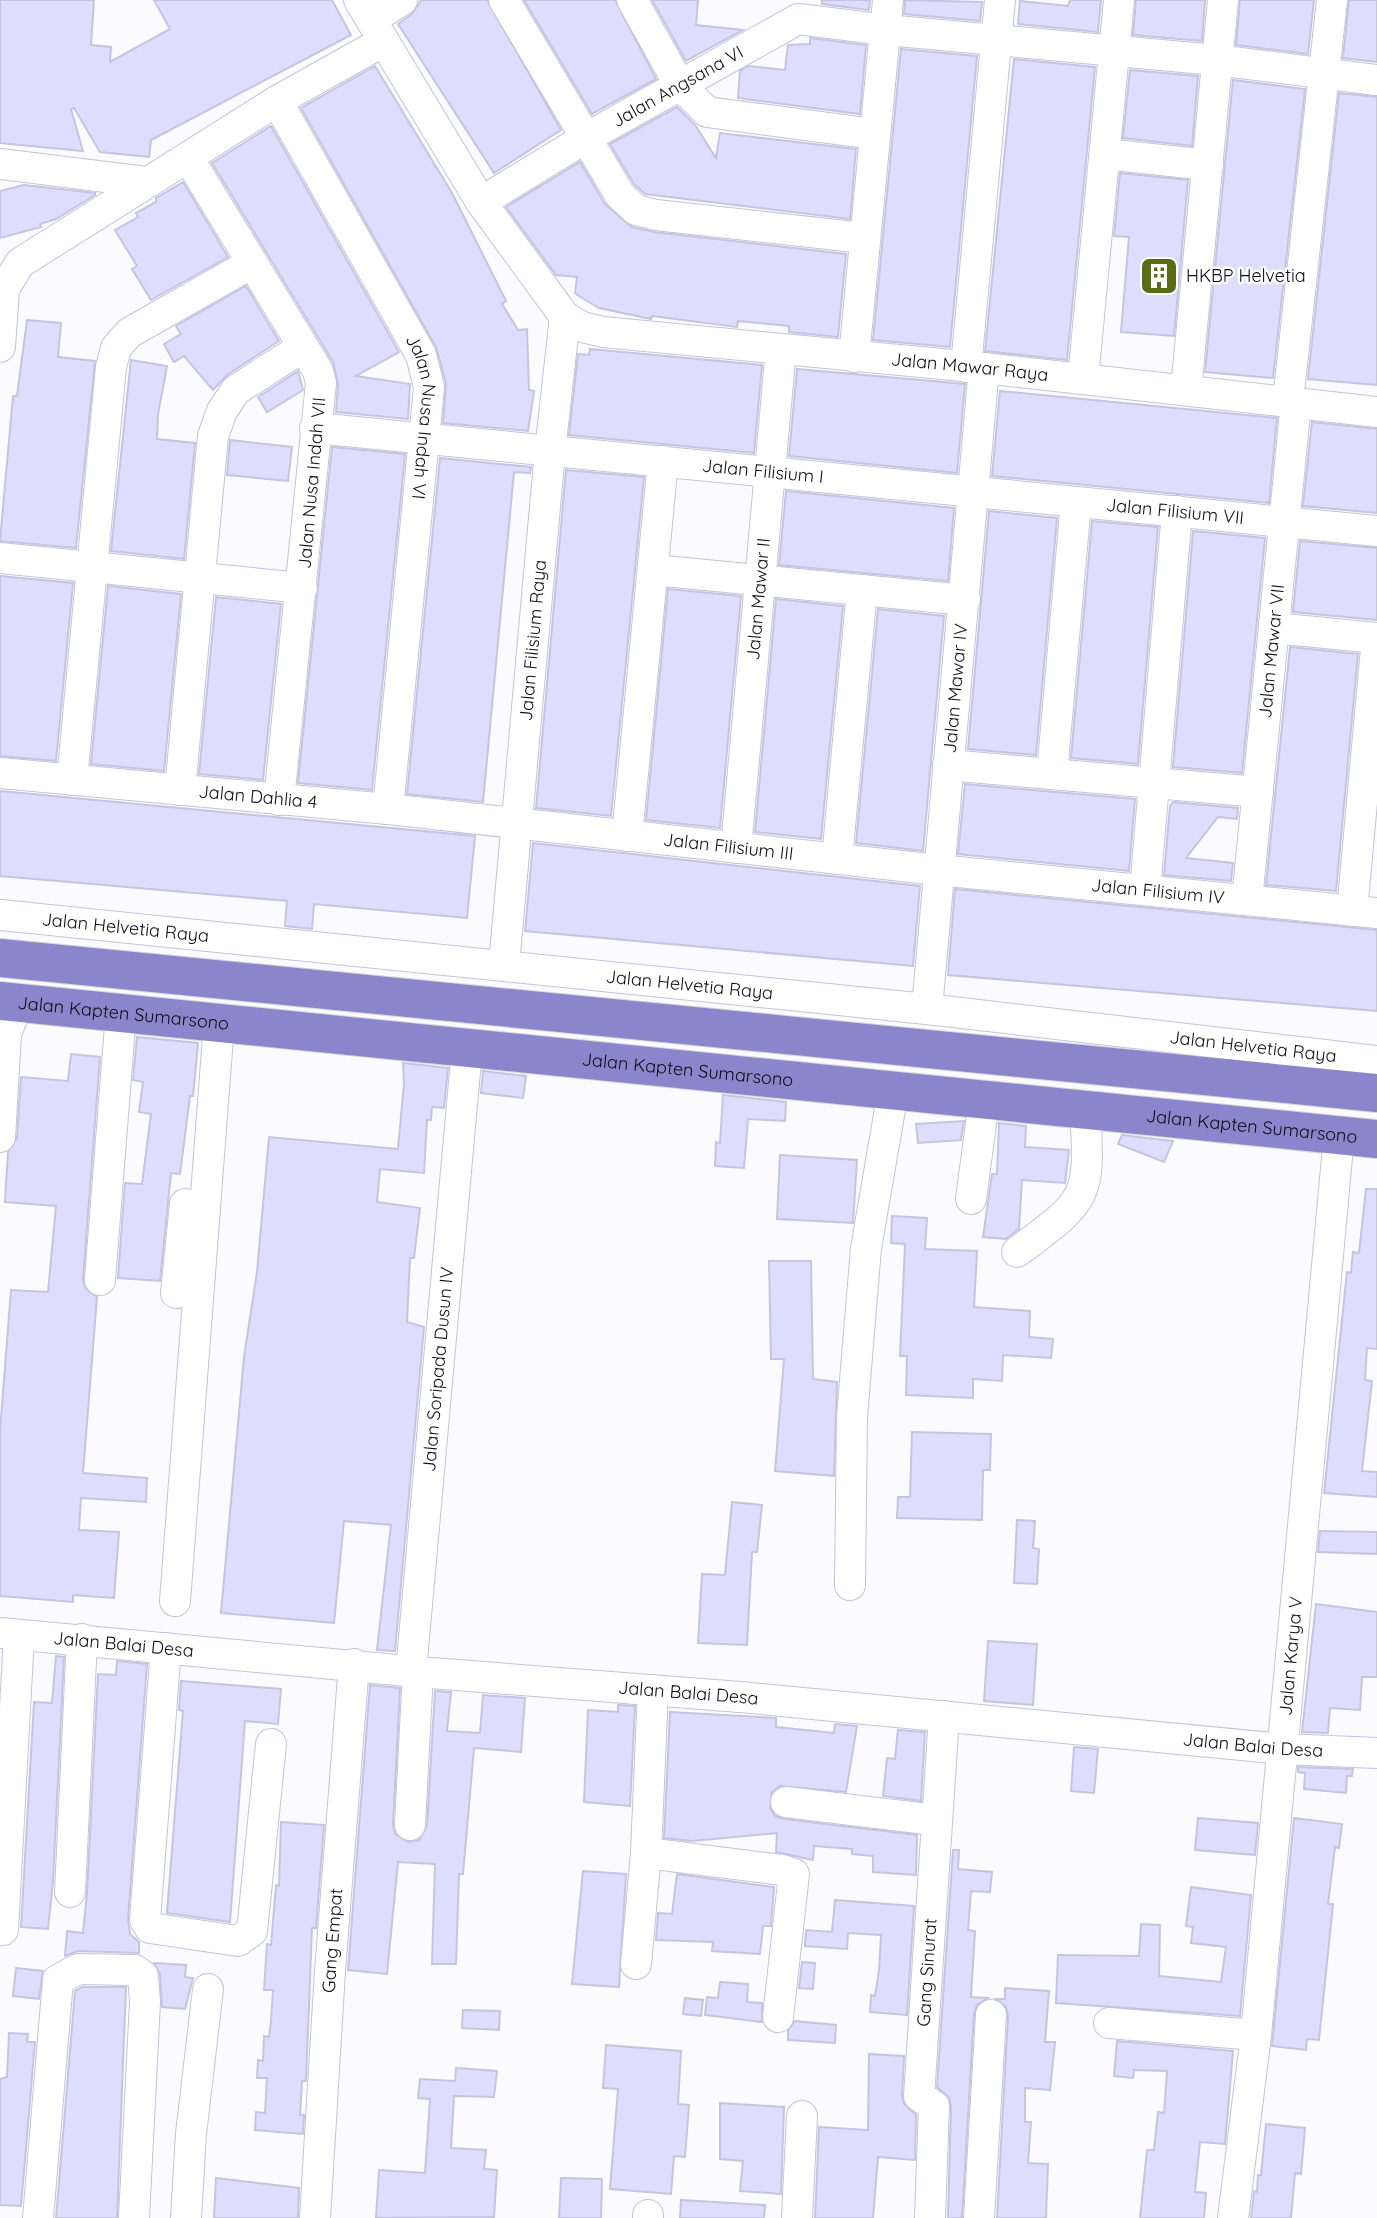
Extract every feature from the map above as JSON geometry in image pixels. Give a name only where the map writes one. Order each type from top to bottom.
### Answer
[{"type":"highway","points":[[0,958],[1377,1093]]},
{"type":"highway","name":"Jalan Kapten Sumarsono","points":[[9,1002],[211,1023],[466,1058],[690,1072],[1377,1139]]},
{"type":"highway","points":[[690,1072],[694,1026]]},
{"type":"street","points":[[0,337],[4,289],[20,263],[146,182],[189,159],[277,101],[371,21],[402,0]]},
{"type":"street","points":[[503,0],[584,139],[620,194],[636,210],[656,215],[864,238]]},
{"type":"street","points":[[632,0],[679,84],[707,113],[874,134]]},
{"type":"street","points":[[854,357],[888,0]]},
{"type":"street","name":"Jalan Mawar IV","points":[[927,1009],[975,492],[975,368],[1000,0]]},
{"type":"street","points":[[1083,379],[1119,0]]},
{"type":"street","points":[[1186,390],[1223,0]]},
{"type":"street","name":"Jalan Mawar VII","points":[[1247,900],[1332,0]]},
{"type":"street","name":"Jalan Angsana VI","points":[[481,202],[679,84],[798,19],[996,41],[1216,60],[1377,80]]},
{"type":"street","points":[[371,21],[481,202],[565,317]]},
{"type":"street","name":"Jalan Nusa Indah VI","points":[[277,101],[421,355],[429,387],[387,809]]},
{"type":"street","points":[[1104,154],[1208,165]]},
{"type":"street","name":"Jalan Nusa Indah VII","points":[[189,159],[318,371],[321,383],[279,800]]},
{"type":"street","points":[[0,164],[146,182]]},
{"type":"street","points":[[72,780],[111,367],[116,348],[129,332],[252,263]]},
{"type":"street","name":"Jalan Mawar Raya","points":[[565,317],[582,327],[603,332],[1083,379],[1377,412]]},
{"type":"street","name":"Jalan Filisium Raya","points":[[503,965],[550,451],[565,317]]},
{"type":"street","points":[[180,790],[213,436],[222,411],[236,390],[303,347]]},
{"type":"street","name":"Jalan Mawar II","points":[[736,848],[781,349]]},
{"type":"street","name":"Jalan Filisium I","points":[[315,428],[975,492]]},
{"type":"street","points":[[627,836],[663,461]]},
{"type":"street","name":"Jalan Filisium VII","points":[[975,492],[1377,531]]},
{"type":"street","points":[[1052,774],[1076,502]]},
{"type":"street","points":[[1144,890],[1177,511]]},
{"type":"street","points":[[0,558],[302,588]]},
{"type":"street","points":[[653,570],[965,600]]},
{"type":"street","points":[[837,859],[862,590]]},
{"type":"street","points":[[1274,628],[1377,638],[1365,912]]},
{"type":"street","points":[[948,765],[1258,792]]},
{"type":"street","name":"Jalan Dahlia 4","points":[[0,773],[387,809],[517,825]]},
{"type":"street","name":"Jalan Filisium III","points":[[517,825],[938,870]]},
{"type":"street","name":"Jalan Filisium IV","points":[[938,870],[1365,912]]},
{"type":"street","name":"Jalan Helvetia Raya","points":[[0,915],[927,1009],[1377,1061]]},
{"type":"street","points":[[0,1137],[9,1002]]},
{"type":"street","points":[[100,1280],[121,1013]]},
{"type":"street","points":[[176,1293],[211,1023]]},
{"type":"street","points":[[175,1601],[211,1023]]},
{"type":"street","name":"Jalan Soripada Dusun IV","points":[[410,1825],[414,1672],[466,1058]]},
{"type":"street","points":[[850,1584],[852,1417],[866,1248],[893,1091]]},
{"type":"street","points":[[971,1199],[984,1101]]},
{"type":"street","points":[[1017,1252],[1067,1215],[1083,1193],[1088,1161],[1085,1111]]},
{"type":"street","name":"Jalan Karya V","points":[[1233,2218],[1255,2035],[1339,1136]]},
{"type":"street","points":[[3,1930],[9,1634]]},
{"type":"street","name":"Jalan Balai Desa","points":[[9,1634],[354,1664],[414,1672],[944,1716],[1283,1749],[1377,1753]]},
{"type":"street","points":[[70,1892],[82,1639]]},
{"type":"street","points":[[166,1648],[145,1920],[150,1928],[238,1941],[252,1931],[271,1744]]},
{"type":"street","name":"Gang Empat","points":[[315,2218],[330,1971],[354,1664]]},
{"type":"street","points":[[636,1964],[646,1853],[653,1690]]},
{"type":"street","name":"Gang Sinurat","points":[[930,2218],[934,2106],[919,2096],[935,1820],[944,1716]]},
{"type":"street","points":[[786,1802],[935,1820]]},
{"type":"street","points":[[646,1853],[782,1870],[794,1874],[778,2017]]},
{"type":"street","points":[[38,2218],[58,1980],[78,1969],[135,1970],[143,1976],[145,2002],[134,2218]]},
{"type":"street","points":[[186,2218],[191,2134],[208,1989]]},
{"type":"street","points":[[979,2218],[991,2015]]},
{"type":"street","points":[[1109,2023],[1255,2035]]},
{"type":"street","points":[[797,2218],[802,2116]]},
{"type":"building","points":[[0,0],[94,0],[91,45],[111,47],[110,62],[170,29],[154,0],[332,0],[351,35],[151,140],[149,157],[100,152],[74,108],[71,109],[83,151],[0,143]]},
{"type":"building","points":[[421,0],[487,0],[561,130],[494,173],[398,24],[412,14]]},
{"type":"building","points":[[524,0],[615,0],[656,79],[592,114]]},
{"type":"building","points":[[652,0],[698,0],[696,25],[743,30],[686,61]]},
{"type":"building","points":[[822,0],[870,0],[869,10],[822,4]]},
{"type":"building","points":[[905,0],[982,2],[980,21],[904,14]]},
{"type":"building","points":[[1070,0],[1101,0],[1098,32],[1018,24],[1020,1],[1068,6]]},
{"type":"building","points":[[1136,0],[1205,0],[1202,41],[1133,35]]},
{"type":"building","points":[[1240,0],[1314,0],[1308,54],[1236,45]]},
{"type":"building","points":[[1349,0],[1377,0],[1377,62],[1343,58]]},
{"type":"building","points":[[810,38],[866,45],[860,114],[738,98],[740,71],[749,66],[785,70],[788,45],[810,44]]},
{"type":"building","points":[[901,49],[977,56],[950,347],[873,340]]},
{"type":"building","points":[[1014,59],[1095,67],[1067,360],[985,351]]},
{"type":"building","points":[[375,66],[452,193],[506,301],[502,304],[518,330],[527,329],[529,390],[534,391],[528,431],[443,423],[446,383],[436,347],[301,108]]},
{"type":"building","points":[[1130,70],[1198,76],[1192,146],[1123,138]]},
{"type":"building","points":[[1233,80],[1305,89],[1273,378],[1205,372]]},
{"type":"building","points":[[1339,93],[1377,97],[1377,385],[1308,379]]},
{"type":"building","points":[[677,107],[695,125],[716,158],[720,133],[856,149],[850,219],[645,194],[634,184],[610,144]]},
{"type":"building","points":[[271,126],[399,352],[356,376],[410,384],[408,419],[336,412],[338,384],[333,362],[212,163]]},
{"type":"building","points":[[580,162],[605,204],[632,227],[654,232],[846,254],[838,337],[789,332],[789,326],[738,321],[737,327],[652,316],[651,319],[599,308],[579,296],[575,293],[577,277],[556,275],[506,207]]},
{"type":"building","name":"HKBP Helvetia","points":[[1120,173],[1188,180],[1174,336],[1121,332],[1129,237],[1114,236]]},
{"type":"building","points":[[183,182],[228,257],[151,300],[132,269],[137,266],[115,230],[138,217],[136,213]]},
{"type":"building","points":[[24,185],[95,195],[56,219],[40,224],[41,227],[0,238],[0,191]]},
{"type":"building","points":[[246,286],[279,341],[227,375],[213,390],[184,356],[174,362],[164,344],[181,334],[176,326]]},
{"type":"building","points":[[27,320],[61,323],[58,357],[95,361],[76,548],[0,541],[13,396],[17,396]]},
{"type":"building","points":[[590,349],[762,365],[754,453],[569,435],[578,354],[589,355]]},
{"type":"building","points":[[131,360],[167,366],[158,414],[157,439],[195,443],[184,559],[111,551]]},
{"type":"building","points":[[797,369],[965,384],[957,473],[789,456]]},
{"type":"building","points":[[298,371],[303,390],[267,412],[258,397]]},
{"type":"building","points":[[1000,391],[1277,418],[1269,503],[992,476]]},
{"type":"building","points":[[1312,422],[1377,429],[1377,513],[1303,506]]},
{"type":"building","points":[[230,440],[292,447],[288,481],[227,475]]},
{"type":"building","points":[[332,447],[405,454],[372,790],[298,783]]},
{"type":"building","points":[[440,458],[531,467],[530,473],[514,472],[483,802],[407,794]]},
{"type":"building","points":[[566,470],[644,477],[611,816],[536,808]]},
{"type":"building","points":[[786,491],[954,508],[948,581],[779,565]]},
{"type":"building","points":[[989,511],[1057,518],[1036,755],[968,749]]},
{"type":"building","points":[[1092,521],[1158,527],[1138,764],[1071,758]]},
{"type":"building","points":[[1193,531],[1265,538],[1242,773],[1173,767]]},
{"type":"building","points":[[1300,541],[1377,548],[1377,620],[1293,612]]},
{"type":"building","points":[[0,576],[73,583],[56,761],[0,756]]},
{"type":"building","points":[[108,586],[181,594],[164,771],[91,764]]},
{"type":"building","points":[[668,589],[741,596],[720,828],[646,820]]},
{"type":"building","points":[[216,597],[281,604],[263,780],[199,774]]},
{"type":"building","points":[[776,599],[843,606],[821,839],[755,832]]},
{"type":"building","points":[[878,609],[944,616],[923,851],[856,843]]},
{"type":"building","points":[[1290,647],[1358,654],[1336,891],[1266,885]]},
{"type":"building","points":[[965,784],[1135,799],[1129,871],[958,854]]},
{"type":"building","points":[[0,791],[475,836],[467,918],[314,904],[312,929],[285,926],[287,901],[0,876]]},
{"type":"building","points":[[1173,802],[1238,808],[1237,819],[1218,817],[1186,858],[1233,863],[1231,881],[1164,875],[1170,806]]},
{"type":"building","points":[[533,843],[920,886],[913,966],[525,931]]},
{"type":"building","points":[[955,889],[1377,930],[1377,1011],[948,975]]},
{"type":"building","points":[[137,1037],[198,1043],[193,1096],[190,1096],[180,1174],[171,1173],[160,1281],[118,1278],[125,1183],[142,1184],[151,1114],[139,1112],[143,1082],[133,1080]]},
{"type":"building","points":[[71,1054],[100,1057],[83,1279],[85,1288],[97,1297],[83,1473],[147,1478],[146,1502],[81,1498],[79,1530],[119,1532],[114,1598],[73,1595],[73,1602],[0,1596],[0,1431],[11,1290],[48,1292],[56,1206],[5,1202],[8,1152],[17,1138],[21,1077],[68,1081]]},
{"type":"building","points":[[403,1063],[448,1068],[444,1108],[432,1107],[431,1120],[427,1120],[424,1173],[380,1169],[377,1202],[420,1208],[414,1258],[410,1258],[407,1322],[424,1327],[395,1651],[377,1650],[391,1525],[344,1521],[334,1623],[221,1613],[244,1357],[257,1272],[269,1137],[398,1149],[404,1083]]},
{"type":"building","points":[[483,1071],[526,1076],[523,1098],[481,1093]]},
{"type":"building","points":[[723,1095],[786,1102],[785,1121],[748,1119],[744,1168],[715,1166],[716,1142],[720,1143]]},
{"type":"building","points":[[964,1121],[961,1140],[918,1143],[916,1124]]},
{"type":"building","points":[[999,1123],[1026,1126],[1025,1147],[1069,1150],[1065,1183],[1022,1180],[1019,1229],[1006,1239],[983,1237],[992,1174],[997,1174]]},
{"type":"building","points":[[1122,1135],[1173,1141],[1164,1162],[1118,1144]]},
{"type":"building","points":[[780,1155],[857,1160],[853,1223],[777,1219]]},
{"type":"building","points":[[1366,1189],[1377,1189],[1377,1349],[1367,1348],[1365,1380],[1372,1381],[1362,1471],[1377,1472],[1377,1497],[1324,1493],[1347,1272],[1351,1273],[1353,1252],[1359,1253]]},
{"type":"building","points":[[892,1216],[927,1218],[925,1249],[977,1251],[974,1307],[1030,1311],[1029,1337],[1053,1339],[1051,1358],[1003,1355],[1002,1381],[973,1379],[973,1398],[906,1395],[907,1356],[900,1356],[905,1244],[891,1243]]},
{"type":"building","points":[[769,1261],[811,1261],[813,1379],[837,1382],[834,1476],[775,1471],[784,1359],[771,1359]]},
{"type":"building","points":[[912,1432],[991,1434],[990,1470],[983,1470],[982,1520],[897,1518],[898,1497],[910,1497]]},
{"type":"building","points":[[732,1502],[762,1505],[757,1552],[752,1552],[747,1645],[698,1643],[702,1574],[725,1575]]},
{"type":"building","points":[[1017,1520],[1035,1521],[1033,1548],[1039,1549],[1037,1584],[1014,1583]]},
{"type":"building","points":[[1320,1531],[1377,1532],[1377,1554],[1318,1552]]},
{"type":"building","points":[[1316,1604],[1377,1612],[1377,1677],[1362,1677],[1360,1710],[1330,1708],[1328,1733],[1302,1732]]},
{"type":"building","points":[[988,1641],[1037,1644],[1033,1705],[984,1701]]},
{"type":"building","points":[[56,1656],[64,1657],[53,1881],[48,1929],[21,1927],[34,1702],[52,1703]]},
{"type":"building","points":[[117,1661],[147,1664],[128,1919],[130,1934],[139,1942],[139,1953],[78,1951],[65,1956],[67,1931],[83,1933],[98,1674],[116,1675]]},
{"type":"building","points":[[181,1681],[281,1689],[278,1724],[245,1721],[230,1922],[167,1913],[183,1711],[179,1710]]},
{"type":"building","points":[[370,1685],[400,1688],[393,1824],[395,1834],[408,1842],[419,1840],[427,1826],[435,1691],[451,1692],[447,1731],[480,1733],[483,1695],[525,1698],[521,1752],[474,1748],[463,1874],[459,1874],[456,1964],[432,1964],[435,1864],[398,1862],[387,1974],[348,1970]]},
{"type":"building","points":[[618,1705],[635,1706],[630,1806],[584,1802],[588,1710],[618,1712]]},
{"type":"building","points":[[670,1712],[776,1718],[776,1727],[834,1733],[835,1724],[857,1726],[846,1792],[780,1786],[772,1792],[770,1808],[775,1816],[784,1819],[917,1835],[916,1875],[873,1872],[873,1856],[852,1854],[852,1849],[814,1846],[813,1860],[776,1852],[777,1833],[692,1841],[664,1838]]},
{"type":"building","points":[[898,1730],[925,1732],[921,1801],[883,1796],[887,1758],[895,1759]]},
{"type":"building","points":[[1074,1747],[1098,1749],[1094,1793],[1071,1791]]},
{"type":"building","points":[[1298,1767],[1353,1769],[1352,1776],[1347,1776],[1346,1793],[1304,1789],[1305,1773],[1298,1772]]},
{"type":"building","points":[[1198,1818],[1258,1823],[1255,1855],[1195,1850]]},
{"type":"building","points":[[1294,1818],[1342,1824],[1339,1848],[1335,1847],[1328,1904],[1333,1904],[1319,2040],[1307,2039],[1306,2050],[1272,2046]]},
{"type":"building","points":[[281,1822],[324,1825],[316,1928],[312,1928],[306,2081],[302,2081],[300,2115],[304,2115],[303,2134],[255,2130],[256,2112],[265,2113],[267,2078],[257,2078],[258,2060],[263,2061],[264,2036],[269,2037],[271,2022],[273,1990],[264,1990],[267,1944],[271,1945],[276,1885],[279,1886]]},
{"type":"building","points":[[953,1850],[959,1850],[958,1869],[992,1872],[990,1892],[971,1891],[968,1930],[975,1931],[971,1997],[988,1998],[977,2005],[974,2014],[962,2218],[948,2218],[951,2107],[949,2097],[937,2087]]},
{"type":"building","points":[[583,1871],[626,1874],[619,1987],[572,1984]]},
{"type":"building","points":[[677,1874],[774,1887],[771,1926],[763,1926],[760,1954],[712,1951],[713,1942],[656,1940],[658,1913],[672,1914]]},
{"type":"building","points":[[1191,1887],[1251,1895],[1240,2016],[1056,2003],[1058,1955],[1139,1956],[1141,1924],[1160,1925],[1159,1976],[1221,1982],[1226,1947],[1191,1943],[1193,1927],[1186,1926]]},
{"type":"building","points":[[835,1900],[914,1906],[907,2015],[870,2012],[871,1995],[875,1996],[879,1971],[881,1935],[848,1933],[847,1949],[805,1946],[806,1930],[832,1932]]},
{"type":"building","points":[[802,1962],[815,1963],[813,1989],[799,1988]]},
{"type":"building","points":[[154,1963],[186,1965],[185,1977],[193,1978],[185,2009],[162,2007],[160,1974]]},
{"type":"building","points":[[16,1968],[43,1971],[39,1999],[13,1996]]},
{"type":"building","points":[[720,1982],[748,1984],[747,2002],[762,2003],[762,2022],[705,2015],[707,1997],[718,1998]]},
{"type":"building","points":[[82,1987],[126,1987],[117,2218],[56,2218],[75,1991]]},
{"type":"building","points":[[1005,1988],[1049,1991],[1045,2042],[1055,2042],[1050,2090],[1025,2088],[1025,2122],[1031,2122],[1028,2163],[1048,2164],[1046,2218],[997,2218],[1008,2016],[1006,2007],[996,1999],[1005,1999]]},
{"type":"building","points":[[685,1998],[703,2000],[701,2016],[683,2014]]},
{"type":"building","points":[[463,2010],[500,2011],[499,2030],[462,2028]]},
{"type":"building","points":[[795,2021],[836,2025],[835,2043],[788,2040],[788,2030]]},
{"type":"building","points":[[9,2033],[28,2034],[27,2042],[35,2042],[21,2206],[0,2205],[0,2079],[7,2077]]},
{"type":"building","points":[[1117,2041],[1233,2051],[1225,2144],[1200,2142],[1195,2192],[1206,2193],[1204,2218],[1140,2218],[1147,2150],[1154,2150],[1158,2112],[1164,2113],[1167,2071],[1134,2070],[1133,2078],[1114,2076]]},
{"type":"building","points":[[606,2045],[681,2051],[678,2104],[689,2105],[685,2157],[674,2156],[671,2194],[610,2189],[618,2089],[603,2088]]},
{"type":"building","points":[[869,2054],[904,2056],[902,2096],[904,2104],[916,2115],[915,2160],[878,2157],[873,2218],[815,2218],[819,2127],[868,2130]]},
{"type":"building","points":[[456,2068],[497,2071],[494,2097],[454,2096],[451,2148],[486,2150],[484,2169],[497,2170],[494,2217],[376,2218],[379,2170],[425,2173],[430,2099],[418,2098],[420,2079],[455,2081]]},
{"type":"building","points":[[720,2103],[784,2107],[781,2194],[740,2191],[743,2161],[720,2159]]},
{"type":"building","points":[[1266,2124],[1305,2128],[1301,2174],[1295,2173],[1291,2218],[1251,2218],[1254,2191],[1257,2192],[1258,2175],[1261,2175]]},
{"type":"building","points":[[216,2178],[299,2188],[298,2218],[214,2218]]},
{"type":"building","points":[[561,2178],[602,2179],[601,2218],[559,2218]]},
{"type":"building","points":[[681,2200],[765,2205],[764,2218],[680,2218]]},
{"type":"place","name":"HKBP Helvetia","points":[[1159,276]]}]
